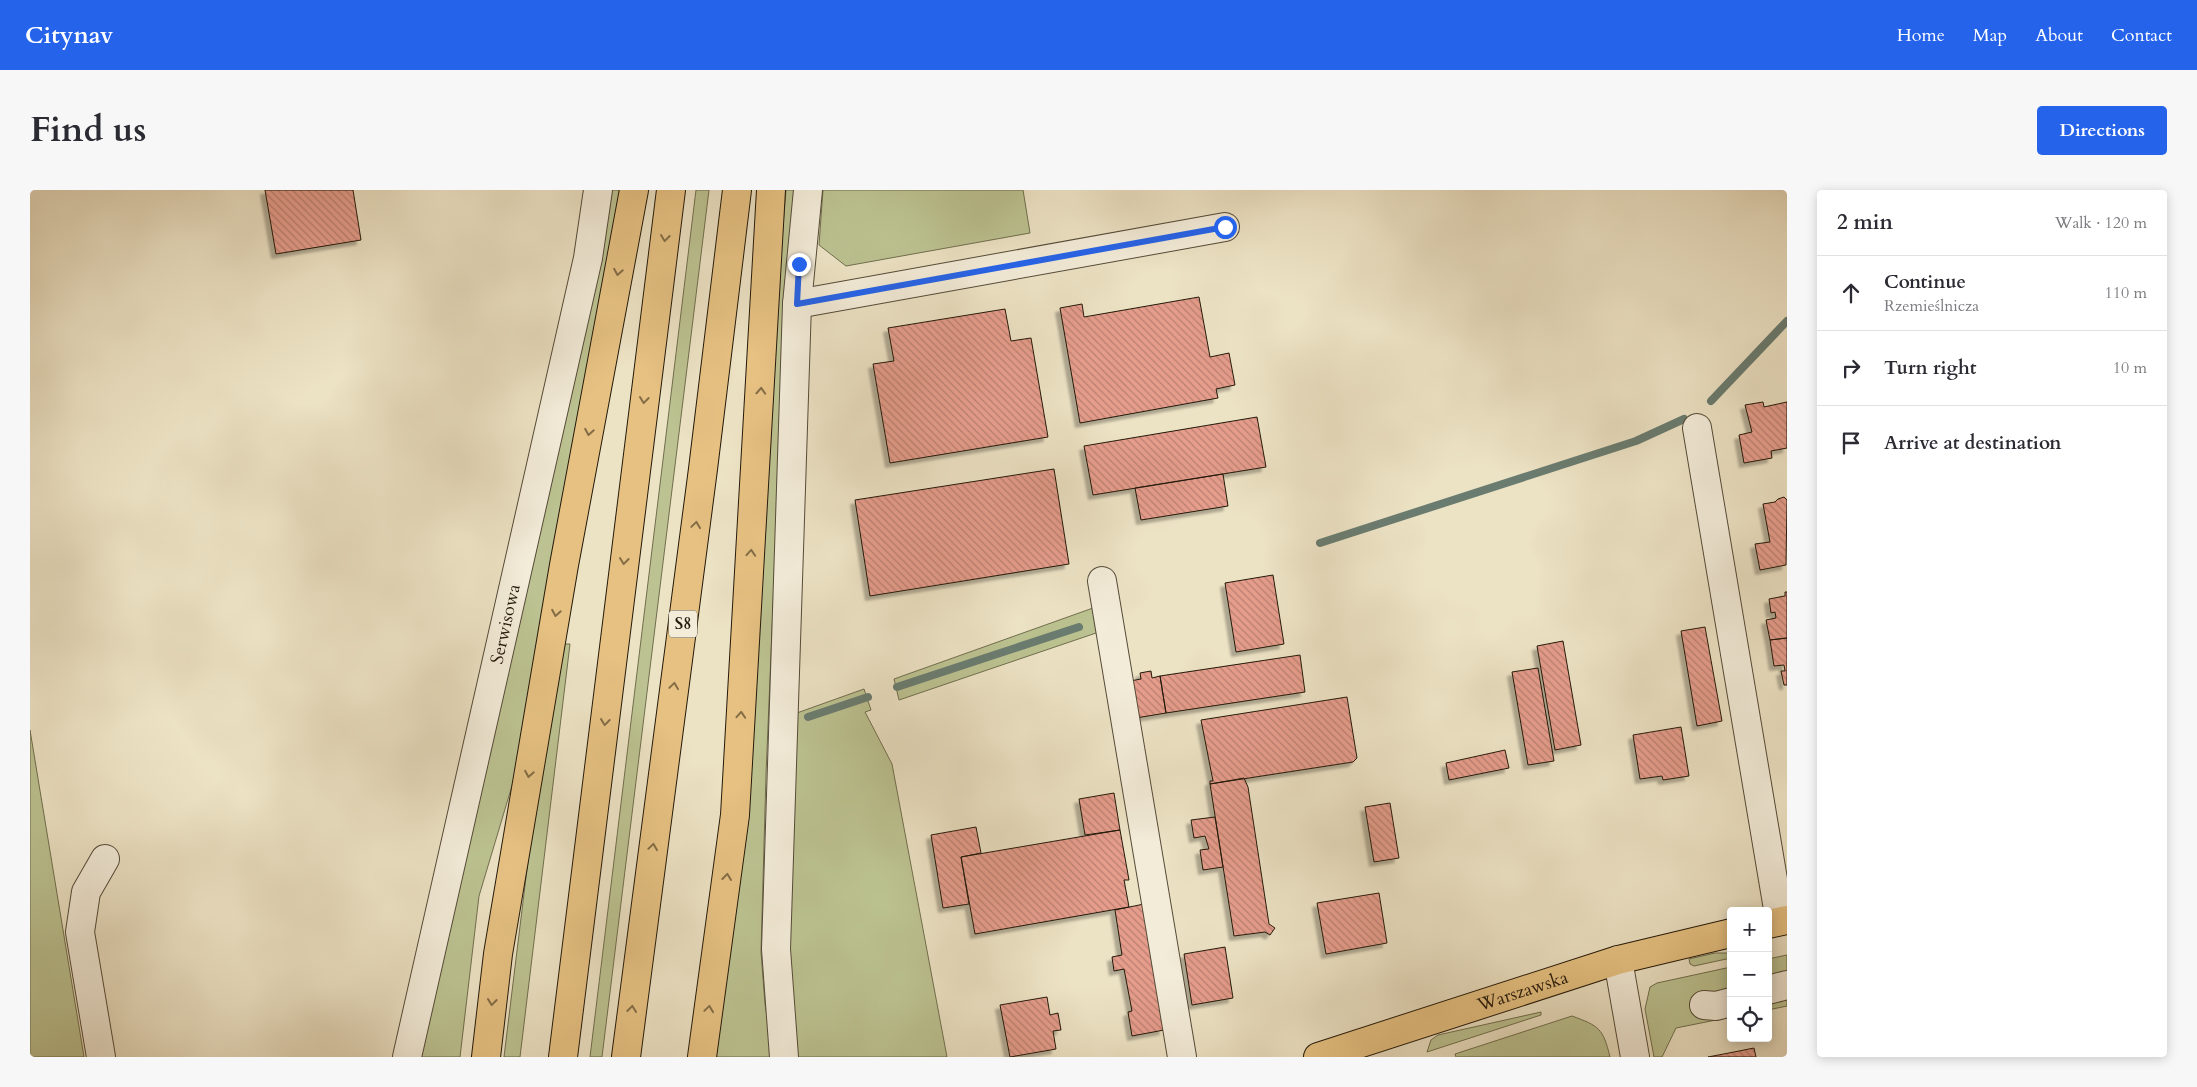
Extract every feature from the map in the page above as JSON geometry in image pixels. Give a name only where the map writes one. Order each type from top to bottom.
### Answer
[{"type":"main road","points":[[486,1057],[498,954],[564,565],[634,190]]},
{"type":"main road","points":[[563,1057],[671,190]]},
{"type":"main road","name":"S8","points":[[626,1057],[703,469],[737,190]]},
{"type":"main road","points":[[702,1057],[735,815],[771,190]]},
{"type":"main road","name":"Warszawska","points":[[1318,1057],[1618,960],[1727,934]]},
{"type":"street","name":"Serwisowa","points":[[407,1057],[586,268],[598,190]]},
{"type":"street","points":[[784,1057],[776,949],[797,304],[808,190]]},
{"type":"street","points":[[797,304],[1225,227]]},
{"type":"street","points":[[1697,428],[1778,922]]},
{"type":"street","points":[[1102,581],[1182,1057]]},
{"type":"street","points":[[101,1057],[80,932],[86,892],[105,859]]},
{"type":"street","points":[[1618,960],[1635,1057]]},
{"type":"street","points":[[1772,989],[1787,985]]},
{"type":"street","points":[[1704,1005],[1716,1006],[1727,1003]]},
{"type":"green space","points":[[609,190],[623,190],[514,779],[479,896],[460,1057],[421,1057]]},
{"type":"green space","points":[[696,190],[709,190],[602,1057],[590,1057]]},
{"type":"green space","points":[[786,190],[797,190],[782,391],[766,774],[761,952],[765,1004],[773,1057],[714,1057]]},
{"type":"green space","points":[[823,190],[1023,190],[1030,233],[846,266],[819,245]]},
{"type":"green space","points":[[1093,608],[1099,632],[899,700],[894,679]]},
{"type":"green space","points":[[565,644],[570,644],[520,1057],[504,1057],[534,812],[550,716]]},
{"type":"green space","points":[[864,689],[871,710],[865,712],[892,764],[947,1057],[797,1057],[786,945],[794,714]]},
{"type":"green space","points":[[30,730],[84,1057],[30,1057]]},
{"type":"green space","points":[[1715,953],[1727,953],[1727,959],[1694,966],[1690,964],[1689,959]]},
{"type":"green space","points":[[1787,955],[1787,1006],[1772,1009],[1772,997],[1772,958]]},
{"type":"green space","points":[[1727,968],[1727,1018],[1676,1028],[1662,1057],[1654,1057],[1645,1009],[1650,987],[1657,983]]},
{"type":"green space","points":[[1541,1012],[1541,1015],[1427,1052],[1431,1040],[1438,1035]]},
{"type":"green space","points":[[1572,1016],[1599,1029],[1605,1040],[1610,1057],[1456,1057],[1455,1054]]},
{"type":"building","points":[[265,190],[353,190],[361,240],[276,254]]},
{"type":"building","points":[[1199,297],[1210,357],[1229,353],[1235,385],[1216,389],[1218,398],[1080,423],[1060,308],[1082,304],[1084,317]]},
{"type":"building","points":[[1005,309],[1011,341],[1031,338],[1048,437],[890,463],[873,364],[894,361],[888,328]]},
{"type":"building","points":[[1763,402],[1764,407],[1787,402],[1787,448],[1771,451],[1772,458],[1744,463],[1739,435],[1752,432],[1745,405]]},
{"type":"building","points":[[1257,417],[1266,467],[1093,495],[1084,446]]},
{"type":"building","points":[[1054,469],[1069,564],[870,596],[855,500]]},
{"type":"building","points":[[1223,474],[1228,506],[1141,520],[1135,488]]},
{"type":"building","points":[[1784,497],[1787,500],[1786,565],[1760,570],[1755,544],[1770,542],[1763,504],[1775,502]]},
{"type":"building","points":[[1273,575],[1284,644],[1236,652],[1225,583]]},
{"type":"building","points":[[1785,592],[1787,592],[1787,638],[1770,640],[1766,620],[1776,618],[1775,612],[1771,613],[1769,599],[1785,596]]},
{"type":"building","points":[[1705,627],[1722,721],[1697,726],[1681,631]]},
{"type":"building","points":[[1787,638],[1787,685],[1784,685],[1781,671],[1785,671],[1784,665],[1774,666],[1770,640]]},
{"type":"building","points":[[1563,641],[1581,745],[1555,750],[1537,646]]},
{"type":"building","points":[[1300,655],[1305,692],[1166,713],[1160,676]]},
{"type":"building","points":[[1538,668],[1554,761],[1528,765],[1512,672]]},
{"type":"building","points":[[1151,671],[1152,678],[1160,676],[1166,713],[1136,718],[1130,681],[1141,679],[1140,673]]},
{"type":"building","points":[[1347,697],[1357,758],[1353,762],[1210,784],[1210,781],[1213,781],[1201,720]]},
{"type":"building","points":[[1681,727],[1689,776],[1663,780],[1662,776],[1640,779],[1633,735]]},
{"type":"building","points":[[1505,750],[1509,768],[1449,780],[1446,763]]},
{"type":"building","points":[[1244,778],[1248,787],[1269,924],[1275,928],[1270,935],[1265,932],[1234,936],[1210,784]]},
{"type":"building","points":[[1114,793],[1120,830],[1085,835],[1079,799]]},
{"type":"building","points":[[1390,803],[1399,858],[1374,862],[1365,807]]},
{"type":"building","points":[[1215,817],[1223,867],[1203,870],[1200,850],[1209,849],[1205,836],[1194,838],[1191,820]]},
{"type":"building","points":[[976,827],[981,853],[961,857],[969,904],[943,908],[931,835]]},
{"type":"building","points":[[1120,830],[1129,880],[1124,880],[1129,907],[975,934],[961,857]]},
{"type":"building","points":[[1379,893],[1387,943],[1326,954],[1317,903]]},
{"type":"building","points":[[1144,904],[1164,1030],[1132,1036],[1128,1012],[1132,1011],[1124,969],[1114,971],[1112,957],[1122,955],[1115,910]]},
{"type":"building","points":[[1225,947],[1233,998],[1192,1005],[1184,954]]},
{"type":"building","points":[[1047,997],[1050,1015],[1058,1013],[1061,1030],[1053,1031],[1056,1049],[1010,1057],[1000,1005]]},
{"type":"building","points":[[1754,1048],[1756,1057],[1708,1057],[1734,1052]]},
{"type":"waterway","points":[[1711,401],[1787,321]]},
{"type":"waterway","points":[[1320,543],[1636,441],[1684,419]]},
{"type":"waterway","points":[[897,687],[1079,627]]},
{"type":"waterway","points":[[808,717],[868,697]]},
{"type":"route","points":[[799,264],[797,304],[1225,227]]}]
